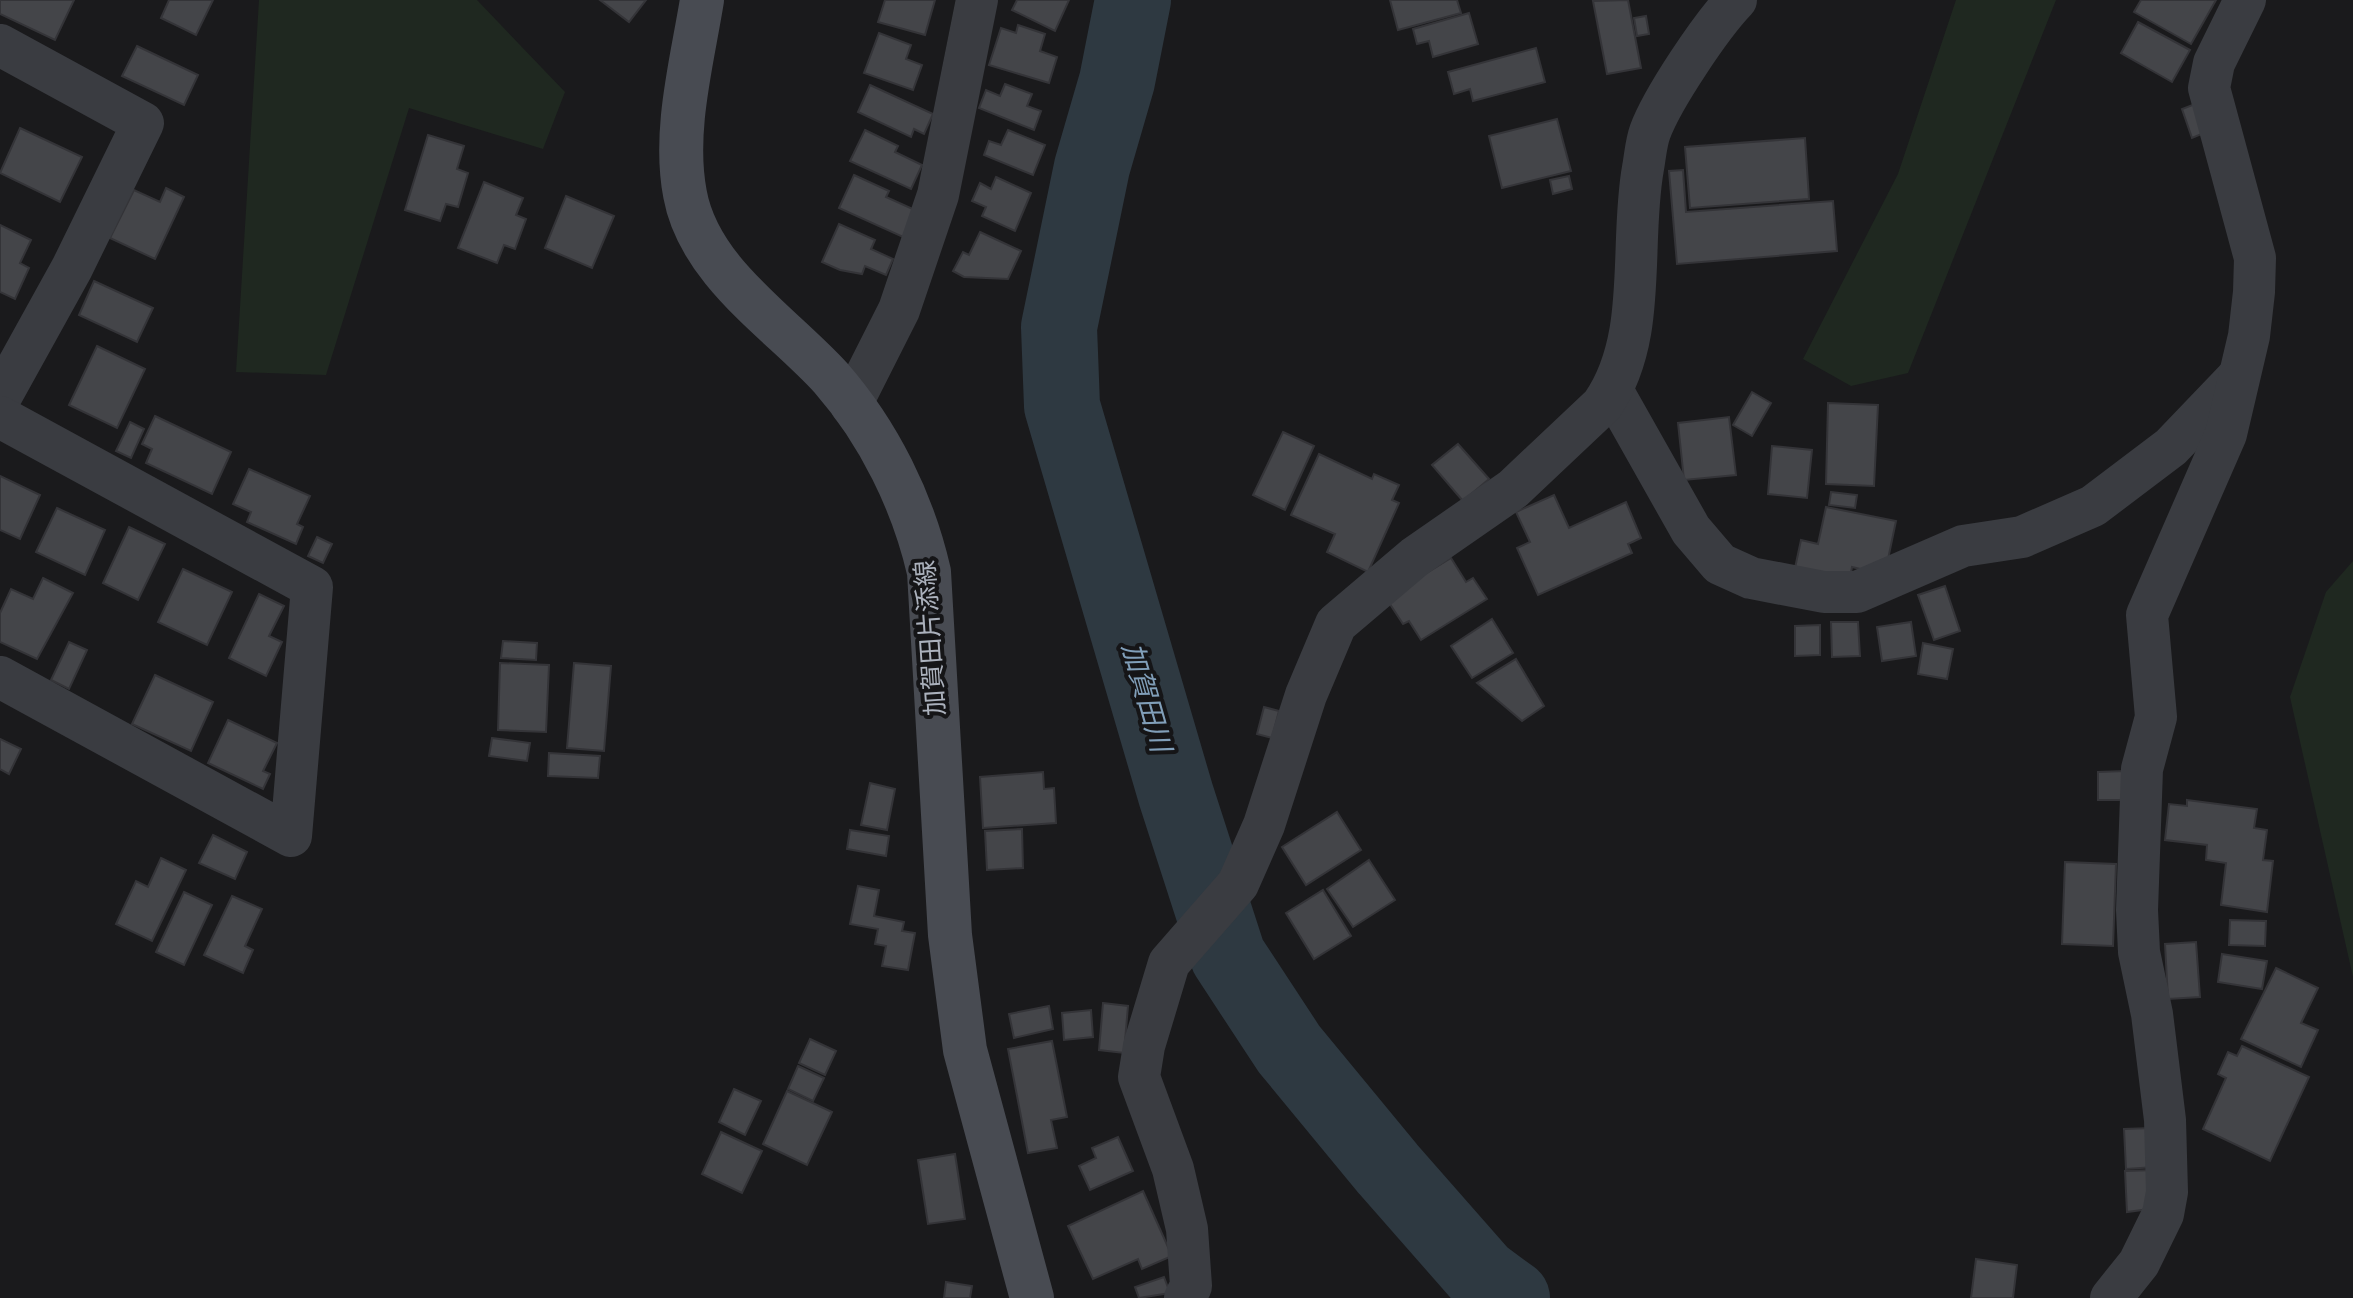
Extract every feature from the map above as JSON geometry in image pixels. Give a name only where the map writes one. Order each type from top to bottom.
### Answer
[{"type":"main road","name":"加賀田片添線","points":[[702,0],[681,149],[685,196],[704,242],[736,284],[831,378],[851,405],[903,488],[920,534],[929,572],[950,935],[965,1050],[1032,1298]]},
{"type":"street","points":[[851,405],[899,310],[938,195],[977,0]]},
{"type":"street","points":[[1185,1298],[1191,1286],[1187,1229],[1173,1169],[1139,1077],[1144,1046],[1169,963],[1238,884],[1278,787],[1306,695],[1336,624],[1415,557],[1513,489],[1602,405],[1612,390],[1629,354],[1639,194],[1650,132],[1700,47],[1736,0]]},
{"type":"street","points":[[2111,1298],[2139,1263],[2163,1214],[2167,1192],[2165,1120],[2152,1014],[2139,952],[2137,910],[2142,769],[2156,717],[2147,615],[2226,434],[2249,336],[2255,258],[2209,88],[2214,63],[2245,0]]},
{"type":"street","points":[[0,45],[143,123],[72,268],[0,398]]},
{"type":"street","points":[[1612,390],[1691,530],[1720,564],[1751,578],[1824,592],[1857,592],[1963,546],[2022,537],[2093,506],[2171,447],[2240,376]]},
{"type":"street","points":[[0,417],[312,587],[291,836],[0,677]]},
{"type":"shaded area","points":[[259,0],[477,0],[565,92],[543,149],[409,108],[326,375],[236,372]]},
{"type":"shaded area","points":[[1956,0],[2056,0],[1908,373],[1851,386],[1803,359],[1898,174]]},
{"type":"shaded area","points":[[2353,561],[2353,977],[2290,697],[2326,592]]},
{"type":"building","points":[[0,0],[74,0],[55,40],[0,14]]},
{"type":"building","points":[[169,0],[213,0],[196,35],[161,18]]},
{"type":"building","points":[[600,0],[646,0],[629,22]]},
{"type":"building","points":[[885,0],[935,0],[925,35],[878,22]]},
{"type":"building","points":[[1017,0],[1069,0],[1055,31],[1012,10]]},
{"type":"building","points":[[1390,0],[1457,0],[1461,13],[1398,30]]},
{"type":"building","points":[[1628,0],[1641,68],[1607,74],[1593,1]]},
{"type":"building","points":[[2141,0],[2216,0],[2191,44],[2134,12]]},
{"type":"building","points":[[1469,13],[1478,44],[1433,57],[1429,41],[1417,44],[1413,29]]},
{"type":"building","points":[[1646,16],[1649,34],[1637,36],[1634,18]]},
{"type":"building","points":[[2138,22],[2190,50],[2172,82],[2121,53]]},
{"type":"building","points":[[1018,25],[1045,34],[1040,51],[1057,57],[1049,83],[989,65],[1001,28],[1016,33]]},
{"type":"building","points":[[879,33],[911,45],[906,59],[922,65],[913,90],[864,73]]},
{"type":"building","points":[[137,46],[198,75],[184,105],[122,76]]},
{"type":"building","points":[[1536,48],[1545,82],[1473,101],[1470,89],[1454,94],[1448,72]]},
{"type":"building","points":[[1005,84],[1032,94],[1027,106],[1041,111],[1034,130],[979,108],[986,90],[1000,96]]},
{"type":"building","points":[[870,85],[933,114],[924,134],[914,129],[911,137],[858,112]]},
{"type":"building","points":[[2195,104],[2204,133],[2192,138],[2182,109]]},
{"type":"building","points":[[1557,119],[1571,171],[1502,188],[1489,136]]},
{"type":"building","points":[[20,128],[82,157],[60,202],[0,173]]},
{"type":"building","points":[[865,130],[898,146],[895,152],[922,165],[911,189],[850,161]]},
{"type":"building","points":[[1008,130],[1045,145],[1033,175],[984,155],[989,141],[1001,145]]},
{"type":"building","points":[[428,135],[464,146],[457,169],[468,173],[458,207],[446,204],[440,221],[405,210]]},
{"type":"building","points":[[1805,138],[1809,199],[1690,208],[1685,147]]},
{"type":"building","points":[[1683,170],[1686,212],[1833,201],[1837,251],[1677,264],[1669,171]]},
{"type":"building","points":[[854,175],[889,191],[886,197],[915,210],[903,237],[839,208]]},
{"type":"building","points":[[1569,176],[1572,189],[1553,194],[1550,180]]},
{"type":"building","points":[[996,177],[1031,193],[1015,231],[982,216],[986,207],[972,201],[980,183],[991,189]]},
{"type":"building","points":[[484,182],[523,198],[516,215],[526,219],[515,249],[504,245],[497,263],[458,248]]},
{"type":"building","points":[[166,188],[184,197],[155,259],[110,238],[134,190],[160,202]]},
{"type":"building","points":[[566,196],[614,216],[592,268],[545,248]]},
{"type":"building","points":[[839,224],[875,240],[871,249],[893,259],[886,275],[865,266],[862,274],[840,270],[822,262]]},
{"type":"building","points":[[0,225],[31,240],[20,263],[29,268],[15,299],[0,292]]},
{"type":"building","points":[[980,232],[1021,251],[1008,279],[964,277],[953,271],[963,252],[969,255]]},
{"type":"building","points":[[94,281],[153,308],[137,342],[79,315]]},
{"type":"building","points":[[97,346],[145,369],[117,428],[69,405]]},
{"type":"building","points":[[1752,392],[1771,403],[1752,436],[1733,425]]},
{"type":"building","points":[[1828,403],[1878,405],[1874,486],[1826,484]]},
{"type":"building","points":[[155,416],[231,452],[212,494],[146,463],[152,449],[142,444]]},
{"type":"building","points":[[1729,417],[1736,475],[1684,480],[1678,423]]},
{"type":"building","points":[[130,422],[144,429],[131,458],[116,451]]},
{"type":"building","points":[[1283,432],[1314,446],[1285,510],[1253,495]]},
{"type":"building","points":[[1458,444],[1489,479],[1463,501],[1432,465]]},
{"type":"building","points":[[1772,446],[1812,450],[1807,498],[1768,494]]},
{"type":"building","points":[[1319,454],[1372,479],[1374,474],[1399,485],[1392,500],[1399,503],[1368,572],[1327,552],[1335,534],[1291,515]]},
{"type":"building","points":[[249,469],[310,496],[297,524],[303,527],[296,544],[247,522],[251,512],[233,504]]},
{"type":"building","points":[[0,476],[40,495],[20,539],[0,530]]},
{"type":"building","points":[[1831,492],[1857,495],[1855,508],[1829,505]]},
{"type":"building","points":[[1554,495],[1569,528],[1626,502],[1641,538],[1628,544],[1632,553],[1538,595],[1517,548],[1530,542],[1516,512]]},
{"type":"building","points":[[1826,507],[1896,521],[1887,564],[1873,572],[1852,567],[1850,579],[1795,568],[1801,540],[1818,544]]},
{"type":"building","points":[[57,508],[105,530],[85,575],[36,552]]},
{"type":"building","points":[[129,527],[165,544],[138,600],[103,583]]},
{"type":"building","points":[[317,537],[332,544],[323,563],[308,556]]},
{"type":"building","points":[[1451,558],[1466,582],[1473,578],[1487,599],[1421,640],[1409,621],[1403,624],[1386,598]]},
{"type":"building","points":[[183,569],[232,592],[207,645],[158,622]]},
{"type":"building","points":[[43,578],[73,593],[37,659],[0,642],[0,613],[11,589],[33,599]]},
{"type":"building","points":[[1945,586],[1960,631],[1934,640],[1918,595]]},
{"type":"building","points":[[259,594],[284,606],[269,636],[282,642],[266,676],[229,658]]},
{"type":"building","points":[[1492,619],[1513,653],[1472,678],[1451,646]]},
{"type":"building","points":[[1831,622],[1858,622],[1860,656],[1832,657]]},
{"type":"building","points":[[1911,622],[1916,656],[1882,661],[1877,627]]},
{"type":"building","points":[[1820,625],[1820,655],[1795,656],[1795,626]]},
{"type":"building","points":[[503,641],[537,643],[536,660],[501,658]]},
{"type":"building","points":[[69,642],[87,650],[69,689],[51,680]]},
{"type":"building","points":[[1923,643],[1953,649],[1947,679],[1918,674]]},
{"type":"building","points":[[1516,659],[1544,706],[1522,721],[1477,683]]},
{"type":"building","points":[[500,663],[549,665],[546,732],[498,730]]},
{"type":"building","points":[[574,663],[611,666],[604,751],[567,748]]},
{"type":"building","points":[[155,675],[213,702],[191,751],[132,724]]},
{"type":"building","points":[[1264,707],[1279,711],[1272,738],[1257,734]]},
{"type":"building","points":[[228,720],[277,743],[263,771],[270,774],[263,789],[208,763]]},
{"type":"building","points":[[492,738],[530,743],[527,761],[489,756]]},
{"type":"building","points":[[0,739],[21,749],[9,774],[0,769]]},
{"type":"building","points":[[549,753],[600,756],[598,778],[548,776]]},
{"type":"building","points":[[2125,771],[2125,800],[2098,800],[2098,772]]},
{"type":"building","points":[[1043,772],[1044,789],[1054,788],[1056,823],[983,828],[980,777]]},
{"type":"building","points":[[870,783],[895,789],[887,830],[861,825]]},
{"type":"building","points":[[2187,800],[2257,809],[2254,828],[2267,830],[2263,860],[2273,861],[2267,912],[2221,905],[2226,863],[2206,860],[2207,845],[2165,840],[2169,804],[2187,806]]},
{"type":"building","points":[[1337,812],[1361,850],[1306,885],[1282,847]]},
{"type":"building","points":[[1022,829],[1023,868],[987,870],[985,831]]},
{"type":"building","points":[[850,830],[889,836],[886,856],[847,849]]},
{"type":"building","points":[[213,835],[247,852],[235,879],[199,863]]},
{"type":"building","points":[[161,858],[186,870],[152,941],[116,924],[136,881],[148,887]]},
{"type":"building","points":[[1369,860],[1395,900],[1353,927],[1327,889]]},
{"type":"building","points":[[2065,862],[2116,864],[2113,946],[2062,944]]},
{"type":"building","points":[[858,886],[879,890],[874,916],[904,922],[902,931],[915,933],[908,970],[882,966],[886,946],[875,944],[878,929],[850,924]]},
{"type":"building","points":[[1323,890],[1351,936],[1314,959],[1286,913]]},
{"type":"building","points":[[184,892],[212,905],[184,965],[156,952]]},
{"type":"building","points":[[232,896],[262,909],[245,946],[253,950],[243,973],[204,955]]},
{"type":"building","points":[[2230,920],[2266,921],[2265,946],[2229,945]]},
{"type":"building","points":[[2196,942],[2200,997],[2168,999],[2165,944]]},
{"type":"building","points":[[2222,954],[2267,961],[2262,989],[2218,982]]},
{"type":"building","points":[[2276,968],[2318,988],[2301,1023],[2318,1030],[2301,1067],[2241,1039]]},
{"type":"building","points":[[1103,1003],[1128,1006],[1124,1053],[1099,1050]]},
{"type":"building","points":[[1049,1006],[1053,1029],[1014,1038],[1009,1014]]},
{"type":"building","points":[[1091,1010],[1093,1037],[1064,1040],[1062,1013]]},
{"type":"building","points":[[810,1039],[836,1051],[825,1075],[799,1063]]},
{"type":"building","points":[[1052,1041],[1067,1117],[1051,1120],[1057,1148],[1028,1153],[1008,1049]]},
{"type":"building","points":[[2242,1046],[2309,1077],[2270,1161],[2203,1129],[2226,1078],[2218,1074],[2228,1052],[2237,1056]]},
{"type":"building","points":[[798,1066],[824,1078],[813,1101],[788,1089]]},
{"type":"building","points":[[734,1089],[761,1101],[745,1135],[719,1122]]},
{"type":"building","points":[[787,1091],[832,1112],[807,1165],[763,1144]]},
{"type":"building","points":[[2152,1128],[2155,1167],[2126,1169],[2124,1129]]},
{"type":"building","points":[[721,1132],[762,1151],[742,1193],[702,1174]]},
{"type":"building","points":[[1118,1137],[1133,1171],[1090,1190],[1079,1166],[1096,1158],[1092,1148]]},
{"type":"building","points":[[955,1154],[965,1219],[928,1224],[918,1160]]},
{"type":"building","points":[[2155,1170],[2149,1209],[2127,1212],[2125,1171]]},
{"type":"building","points":[[1143,1191],[1172,1256],[1142,1269],[1138,1259],[1093,1279],[1068,1226]]},
{"type":"building","points":[[1976,1259],[2017,1265],[2013,1298],[1971,1298]]},
{"type":"building","points":[[1164,1277],[1170,1293],[1139,1298],[1135,1287]]},
{"type":"building","points":[[946,1282],[972,1286],[970,1298],[944,1298]]},
{"type":"waterway","name":"加賀田川","points":[[1133,0],[1117,81],[1092,167],[1059,327],[1062,406],[1176,795],[1228,956],[1289,1049],[1388,1169],[1482,1276],[1512,1298]]}]
